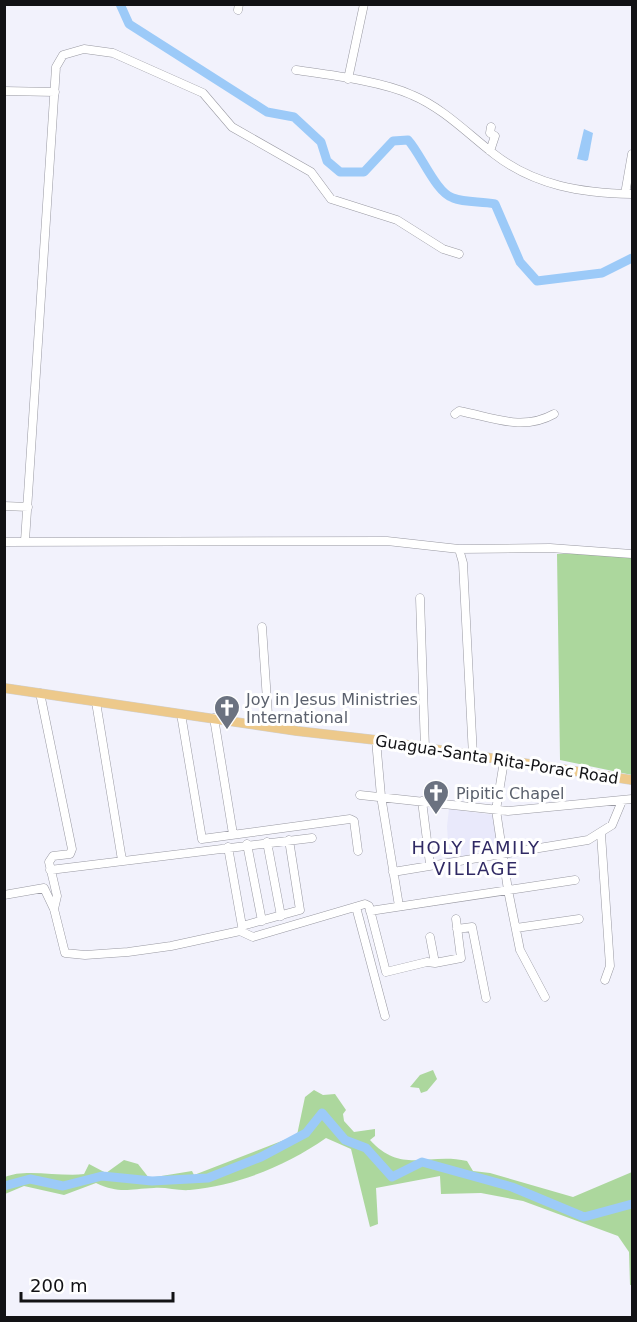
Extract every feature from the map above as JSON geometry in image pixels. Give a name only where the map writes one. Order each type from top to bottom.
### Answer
[{"type":"main road","name":"Guagua-Santa Rita-Porac Road","points":[[4,688],[376,740],[633,780]]},
{"type":"street","points":[[348,79],[364,4]]},
{"type":"street","points":[[25,541],[56,67],[63,55],[84,49],[113,53],[203,93],[232,128],[311,172],[331,199],[397,220],[443,249],[459,254]]},
{"type":"street","points":[[296,70],[348,79],[411,94],[458,124],[516,169],[551,184],[595,193],[629,194],[633,154]]},
{"type":"street","points":[[4,91],[55,92]]},
{"type":"street","points":[[490,151],[495,136],[490,133],[491,127]]},
{"type":"street","points":[[455,414],[459,411],[491,420],[525,423],[542,420],[554,414]]},
{"type":"street","points":[[4,506],[28,507]]},
{"type":"street","points":[[4,542],[387,541],[459,549],[550,548],[633,554]]},
{"type":"street","points":[[459,549],[463,563],[473,756]]},
{"type":"street","points":[[420,598],[425,749]]},
{"type":"street","points":[[262,627],[268,715],[284,720]]},
{"type":"street","points":[[40,693],[72,849],[70,854],[53,856],[49,862],[57,896],[54,909]]},
{"type":"street","points":[[96,702],[122,860]]},
{"type":"street","points":[[181,714],[202,838],[352,819],[358,852]]},
{"type":"street","points":[[214,718],[233,834]]},
{"type":"street","points":[[376,740],[381,796],[399,906]]},
{"type":"street","points":[[504,761],[496,810],[508,890],[523,960],[545,997]]},
{"type":"street","points":[[360,795],[496,810],[633,799]]},
{"type":"street","points":[[422,801],[430,864]]},
{"type":"street","points":[[393,872],[430,864],[582,842],[601,834],[614,821],[622,801]]},
{"type":"street","points":[[601,834],[610,966],[605,980]]},
{"type":"street","points":[[50,870],[247,844],[312,838]]},
{"type":"street","points":[[228,847],[241,925],[281,916],[301,908],[289,840]]},
{"type":"street","points":[[267,842],[281,916]]},
{"type":"street","points":[[247,844],[262,921]]},
{"type":"street","points":[[370,911],[575,880]]},
{"type":"street","points":[[4,895],[40,887],[46,893],[54,909],[65,953],[85,955],[171,946],[240,931],[253,937],[368,905],[386,972],[427,962],[435,963],[461,958],[456,919]]},
{"type":"street","points":[[46,893],[55,888]]},
{"type":"street","points":[[356,907],[385,1016]]},
{"type":"street","points":[[516,928],[579,919]]},
{"type":"street","points":[[457,929],[472,927],[486,998]]},
{"type":"street","points":[[430,937],[435,963]]},
{"type":"shaded area","points":[[449,809],[494,815],[499,851],[449,859],[447,826]]},
{"type":"green space","points":[[557,554],[632,556],[632,775],[560,760]]},
{"type":"green space","points":[[433,1070],[437,1079],[427,1091],[421,1093],[419,1088],[410,1087],[420,1075]]},
{"type":"green space","points":[[314,1090],[323,1095],[335,1094],[346,1110],[343,1114],[344,1121],[354,1132],[375,1129],[375,1136],[370,1140],[382,1151],[404,1160],[467,1161],[473,1171],[490,1173],[573,1197],[632,1172],[632,1285],[630,1285],[629,1252],[618,1236],[523,1201],[481,1193],[441,1194],[440,1176],[376,1188],[378,1224],[370,1227],[351,1149],[326,1138],[295,1157],[261,1173],[226,1184],[186,1190],[159,1188],[124,1190],[112,1189],[96,1183],[64,1195],[24,1186],[5,1194],[5,1177],[13,1174],[84,1174],[89,1164],[106,1173],[124,1160],[138,1164],[149,1178],[192,1171],[194,1175],[297,1135],[305,1097]]},
{"type":"water","points":[[584,129],[593,133],[586,161],[577,159]]},
{"type":"waterway","points":[[120,4],[129,24],[267,112],[294,117],[321,142],[327,161],[340,172],[364,172],[393,141],[408,140],[447,195],[463,201],[495,204],[520,262],[537,281],[602,273],[632,258]]},
{"type":"waterway","points":[[4,1186],[30,1179],[63,1186],[102,1176],[152,1181],[208,1178],[261,1157],[306,1133],[322,1113],[345,1140],[366,1148],[392,1177],[422,1162],[512,1187],[584,1217],[632,1204]]},
{"type":"place","name":"Joy in Jesus Ministries International","points":[[227,731]]},
{"type":"place","name":"Pipitic Chapel","points":[[436,816]]},
{"type":"district","name":"HOLY FAMILY VILLAGE","points":[[476,858]]}]
